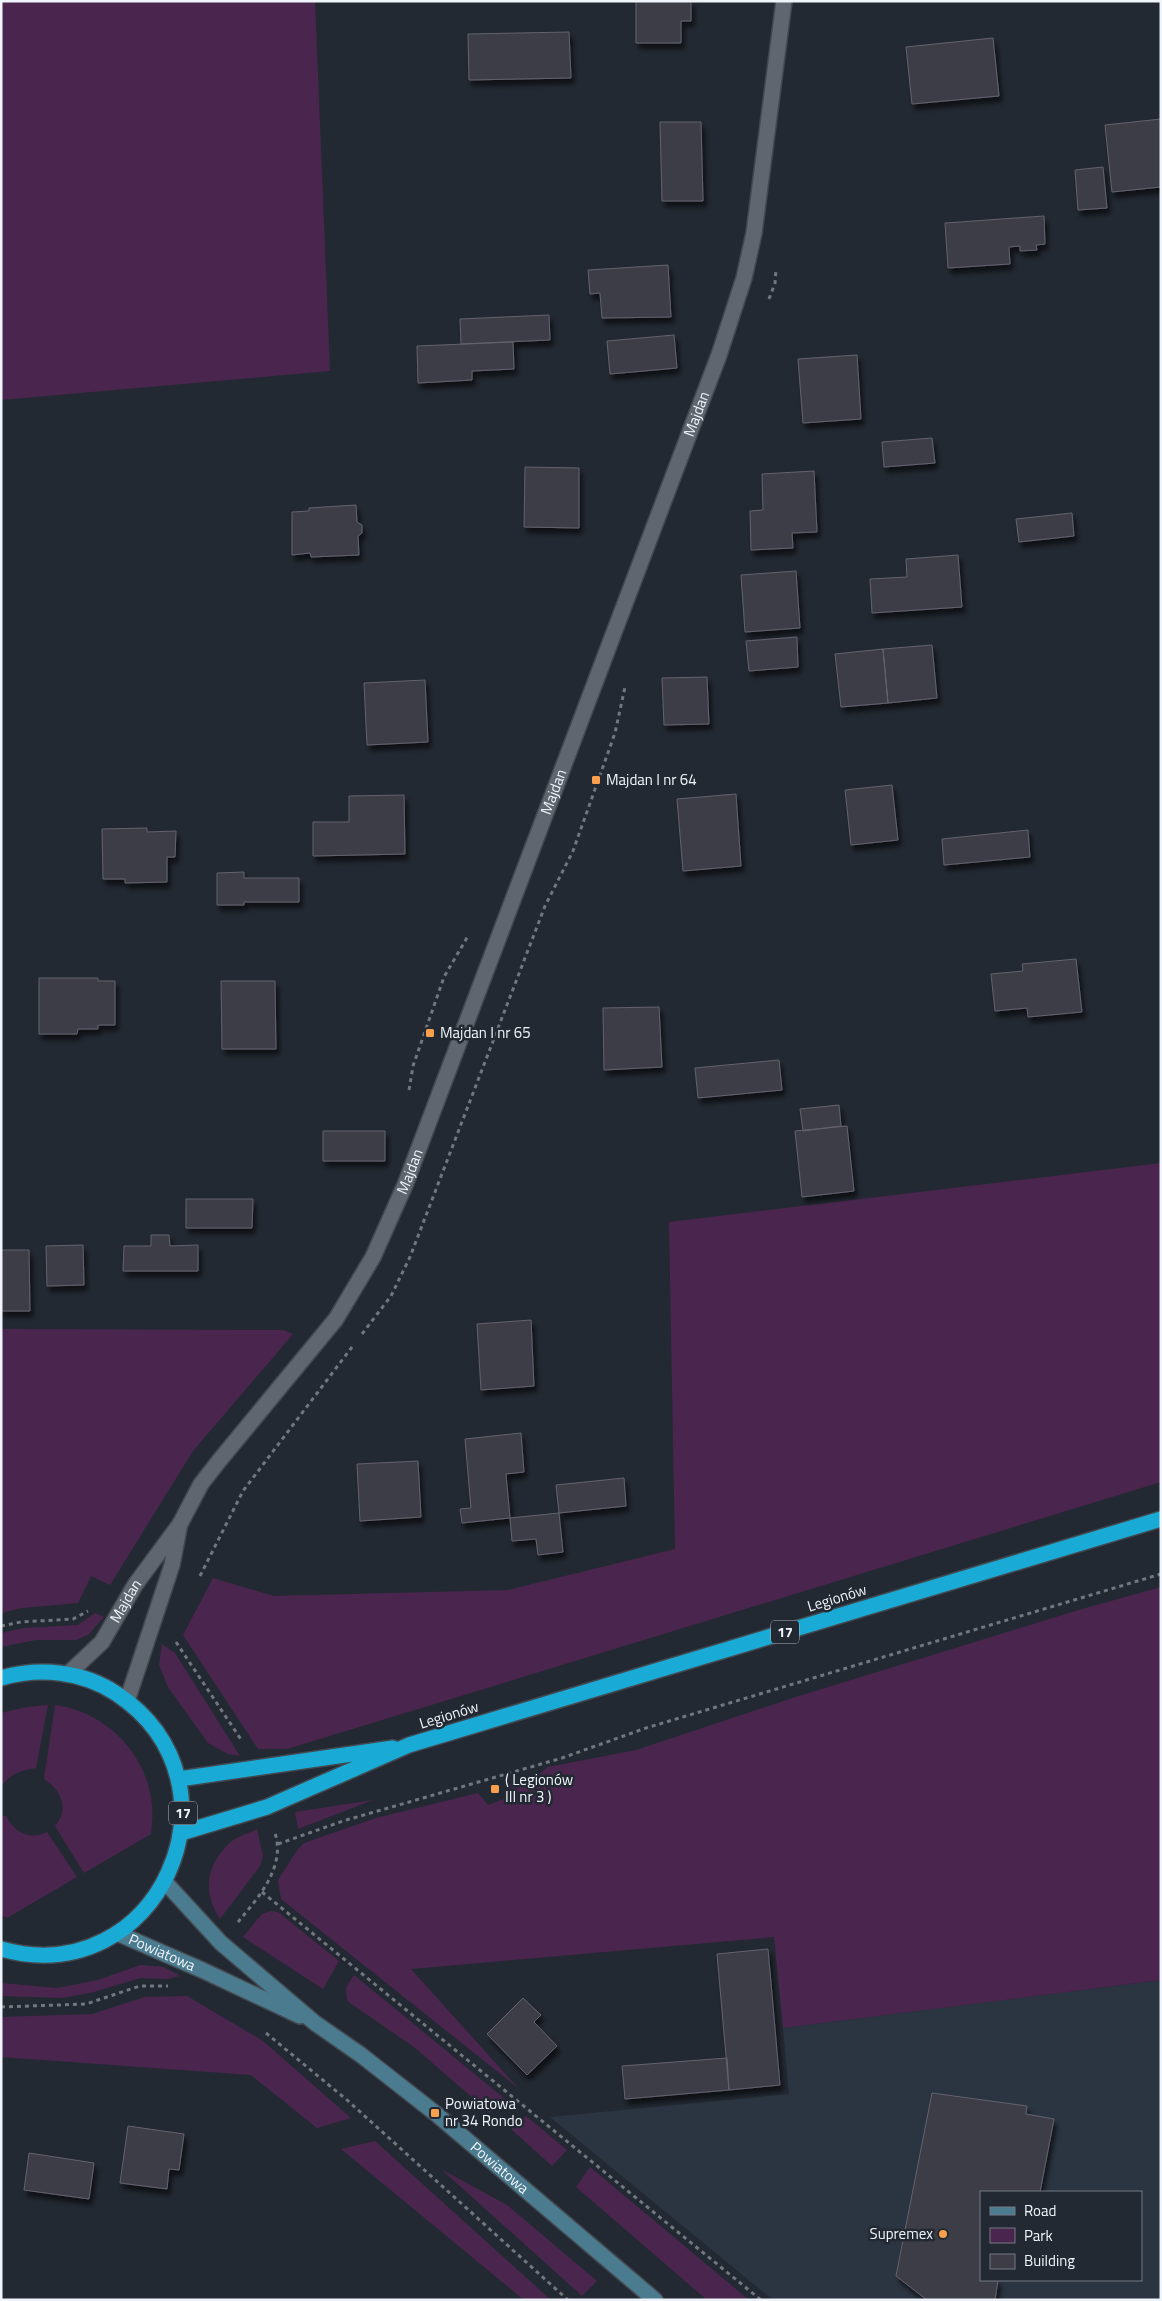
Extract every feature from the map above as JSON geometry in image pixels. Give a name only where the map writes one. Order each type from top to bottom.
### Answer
[{"type":"highway","name":"Legionów","points":[[181,1833],[267,1807],[409,1746],[1161,1519]]},
{"type":"highway","name":"17","points":[[1,1678],[40,1672],[68,1674],[99,1684],[127,1701],[145,1717],[160,1736],[174,1764],[179,1780],[182,1806],[181,1833],[175,1858],[165,1882],[144,1911],[117,1933],[84,1949],[60,1954],[23,1954],[1,1949]]},
{"type":"highway","name":"Legionów","points":[[179,1780],[409,1746]]},
{"type":"street","name":"Majdan","points":[[68,1674],[102,1642],[135,1585],[180,1524],[202,1484],[219,1460],[336,1319],[373,1257],[405,1185],[597,682],[725,338],[744,278],[754,233],[784,1]]},
{"type":"street","name":"Majdan","points":[[127,1701],[172,1565],[180,1524]]},
{"type":"street","name":"Powiatowa","points":[[165,1882],[221,1944],[315,2023],[361,2055],[436,2113],[655,2300]]},
{"type":"street","name":"Powiatowa","points":[[117,1933],[315,2023]]},
{"type":"path","points":[[408,1095],[413,1066],[444,977],[472,928]]},
{"type":"path","points":[[278,1844],[343,1821],[562,1758],[646,1728],[1161,1574]]},
{"type":"path","points":[[1,1626],[21,1622],[73,1619],[89,1610]]},
{"type":"path","points":[[233,1929],[269,1883],[278,1844],[272,1826]]},
{"type":"path","points":[[262,1892],[762,2300]]},
{"type":"path","points":[[1,2007],[86,2004],[140,1986],[169,1986]]},
{"type":"path","points":[[259,2028],[347,2100],[568,2300]]},
{"type":"shaded area","points":[[1161,1980],[1161,2300],[773,2300],[550,2117],[789,2094],[783,2028]]},
{"type":"green space","points":[[1,1],[315,1],[330,371],[1,400]]},
{"type":"green space","points":[[1161,1163],[1161,1482],[287,1749],[258,1749],[183,1635],[213,1578],[274,1596],[508,1590],[675,1549],[669,1222]]},
{"type":"green space","points":[[1,1329],[283,1330],[293,1334],[193,1451],[110,1585],[91,1576],[78,1603],[22,1608],[1,1613]]},
{"type":"green space","points":[[1161,1587],[1161,1980],[783,2028],[774,1937],[411,1969],[518,2088],[281,1899],[278,1880],[304,1843],[376,1818],[478,1793],[488,1805],[512,1796],[508,1784],[539,1774],[548,1767],[636,1750],[799,1696],[1082,1609]]},
{"type":"green space","points":[[95,1613],[104,1617],[88,1635],[76,1640],[36,1640],[1,1647],[1,1633],[24,1628],[78,1625]]},
{"type":"green space","points":[[162,1644],[175,1653],[240,1756],[228,1754],[208,1743],[168,1687],[159,1665]]},
{"type":"green space","points":[[48,1705],[36,1768],[16,1773],[1,1787],[1,1713],[26,1707]]},
{"type":"green space","points":[[55,1705],[74,1709],[91,1716],[107,1726],[133,1753],[149,1787],[152,1809],[151,1834],[84,1873],[55,1826],[60,1820],[63,1807],[55,1788],[44,1779]]},
{"type":"green space","points":[[373,1800],[298,1829],[295,1812]]},
{"type":"green space","points":[[1,1816],[6,1816],[13,1827],[23,1833],[35,1836],[47,1832],[77,1877],[7,1918],[1,1915]]},
{"type":"green space","points":[[257,1829],[263,1856],[260,1866],[220,1919],[214,1909],[209,1888],[212,1868],[223,1850],[232,1841]]},
{"type":"green space","points":[[271,1911],[278,1912],[339,1961],[323,1989],[243,1937],[262,1914]]},
{"type":"green space","points":[[140,1965],[164,1967],[180,1976],[167,1979],[140,1978],[94,1992],[63,1998],[1,1996],[1,1983],[57,1988],[98,1980]]},
{"type":"green space","points":[[354,1975],[505,2099],[490,2113],[414,2047],[350,2003],[347,2000],[346,1988]]},
{"type":"green space","points":[[187,1996],[263,2041],[351,2118],[317,2128],[251,2075],[1,2057],[1,2017],[92,2014],[145,1997]]},
{"type":"green space","points":[[526,2116],[567,2150],[552,2166],[511,2129]]},
{"type":"green space","points":[[375,2141],[551,2300],[524,2300],[341,2149]]},
{"type":"green space","points":[[590,2167],[749,2300],[707,2300],[576,2187]]},
{"type":"green space","points":[[441,2169],[507,2205],[597,2281],[582,2296]]},
{"type":"building","points":[[636,1],[691,1],[691,21],[681,21],[681,43],[636,43]]},
{"type":"building","points":[[569,32],[571,78],[469,80],[468,34]]},
{"type":"building","points":[[993,38],[999,96],[912,104],[906,47]]},
{"type":"building","points":[[1161,119],[1161,187],[1112,192],[1105,125]]},
{"type":"building","points":[[660,122],[701,122],[703,201],[662,201]]},
{"type":"building","points":[[1103,167],[1107,208],[1078,210],[1075,170]]},
{"type":"building","points":[[1044,216],[1045,244],[1036,245],[1037,250],[1020,251],[1020,246],[1009,247],[1010,264],[948,268],[945,223]]},
{"type":"building","points":[[668,265],[671,317],[602,318],[600,293],[590,294],[588,270]]},
{"type":"building","points":[[549,315],[550,340],[461,344],[460,319]]},
{"type":"building","points":[[674,335],[677,368],[610,374],[607,341]]},
{"type":"building","points":[[513,342],[514,369],[472,371],[472,380],[418,383],[417,346]]},
{"type":"building","points":[[857,355],[861,419],[803,423],[798,359]]},
{"type":"building","points":[[932,438],[935,463],[884,467],[882,442]]},
{"type":"building","points":[[525,467],[579,468],[579,528],[524,527]]},
{"type":"building","points":[[814,471],[817,532],[792,533],[793,548],[751,550],[750,511],[763,510],[762,474]]},
{"type":"building","points":[[356,505],[357,522],[362,525],[362,533],[358,536],[359,555],[311,557],[310,553],[292,555],[292,512],[309,511],[309,508]]},
{"type":"building","points":[[1072,513],[1074,536],[1019,542],[1016,519]]},
{"type":"building","points":[[958,555],[962,607],[872,613],[870,579],[907,577],[906,559]]},
{"type":"building","points":[[796,571],[800,628],[745,632],[741,575]]},
{"type":"building","points":[[797,637],[798,667],[749,671],[746,641]]},
{"type":"building","points":[[932,645],[937,698],[888,703],[883,649]]},
{"type":"building","points":[[883,649],[888,703],[841,707],[835,654]]},
{"type":"building","points":[[707,677],[709,724],[664,725],[662,678]]},
{"type":"building","points":[[425,680],[428,742],[367,745],[364,683]]},
{"type":"building","points":[[892,785],[898,840],[851,845],[845,790]]},
{"type":"building","points":[[736,794],[741,866],[683,871],[677,799]]},
{"type":"building","points":[[404,795],[405,854],[313,856],[313,822],[349,822],[349,796]]},
{"type":"building","points":[[147,828],[147,832],[176,831],[175,857],[167,857],[167,882],[125,883],[125,879],[103,879],[102,829]]},
{"type":"building","points":[[1028,830],[1030,857],[944,865],[942,839]]},
{"type":"building","points":[[244,872],[244,878],[299,878],[299,902],[244,902],[244,905],[217,905],[217,873]]},
{"type":"building","points":[[1076,959],[1082,1012],[1028,1017],[1027,1008],[995,1011],[991,974],[1023,971],[1022,964]]},
{"type":"building","points":[[39,978],[98,978],[98,981],[115,981],[115,1025],[98,1025],[98,1029],[78,1029],[77,1034],[39,1034]]},
{"type":"building","points":[[221,981],[275,981],[276,1049],[222,1049]]},
{"type":"building","points":[[659,1007],[662,1067],[604,1070],[603,1008]]},
{"type":"building","points":[[779,1060],[782,1090],[698,1098],[695,1068]]},
{"type":"building","points":[[839,1105],[841,1126],[803,1131],[800,1109]]},
{"type":"building","points":[[847,1126],[854,1191],[802,1197],[795,1131]]},
{"type":"building","points":[[323,1131],[385,1131],[385,1161],[323,1161]]},
{"type":"building","points":[[186,1199],[253,1199],[252,1228],[186,1228]]},
{"type":"building","points":[[151,1235],[169,1235],[170,1246],[198,1245],[198,1271],[123,1271],[124,1246],[151,1246]]},
{"type":"building","points":[[83,1245],[84,1285],[47,1286],[46,1246]]},
{"type":"building","points":[[1,1250],[29,1250],[30,1311],[1,1311]]},
{"type":"building","points":[[531,1320],[534,1386],[481,1390],[477,1324]]},
{"type":"building","points":[[521,1433],[524,1472],[506,1474],[510,1518],[462,1523],[460,1509],[471,1508],[465,1439]]},
{"type":"building","points":[[418,1461],[421,1517],[360,1521],[357,1464]]},
{"type":"building","points":[[624,1478],[626,1506],[559,1513],[556,1485]]},
{"type":"building","points":[[559,1513],[563,1552],[538,1555],[536,1539],[512,1541],[510,1518]]},
{"type":"building","points":[[768,1949],[780,2085],[729,2090],[717,1954]]},
{"type":"building","points":[[523,1998],[541,2015],[534,2022],[557,2046],[527,2075],[487,2034]]},
{"type":"building","points":[[727,2058],[729,2090],[625,2099],[622,2066]]},
{"type":"building","name":"Supremex","points":[[932,2093],[1027,2106],[1026,2114],[1054,2119],[1040,2191],[980,2191],[980,2281],[998,2281],[995,2300],[927,2300],[896,2276]]},
{"type":"building","points":[[128,2126],[184,2134],[179,2170],[169,2169],[167,2189],[120,2183]]},
{"type":"building","points":[[29,2153],[94,2163],[89,2199],[24,2190]]},
{"type":"place","name":"Majdan I nr 64","points":[[596,780]]},
{"type":"place","name":"Majdan I nr 65","points":[[430,1033]]},
{"type":"place","name":"( Legionów III nr 3 )","points":[[495,1789]]},
{"type":"place","name":"Powiatowa nr 34 Rondo","points":[[435,2113]]},
{"type":"place","name":"Supremex","points":[[943,2234]]}]
